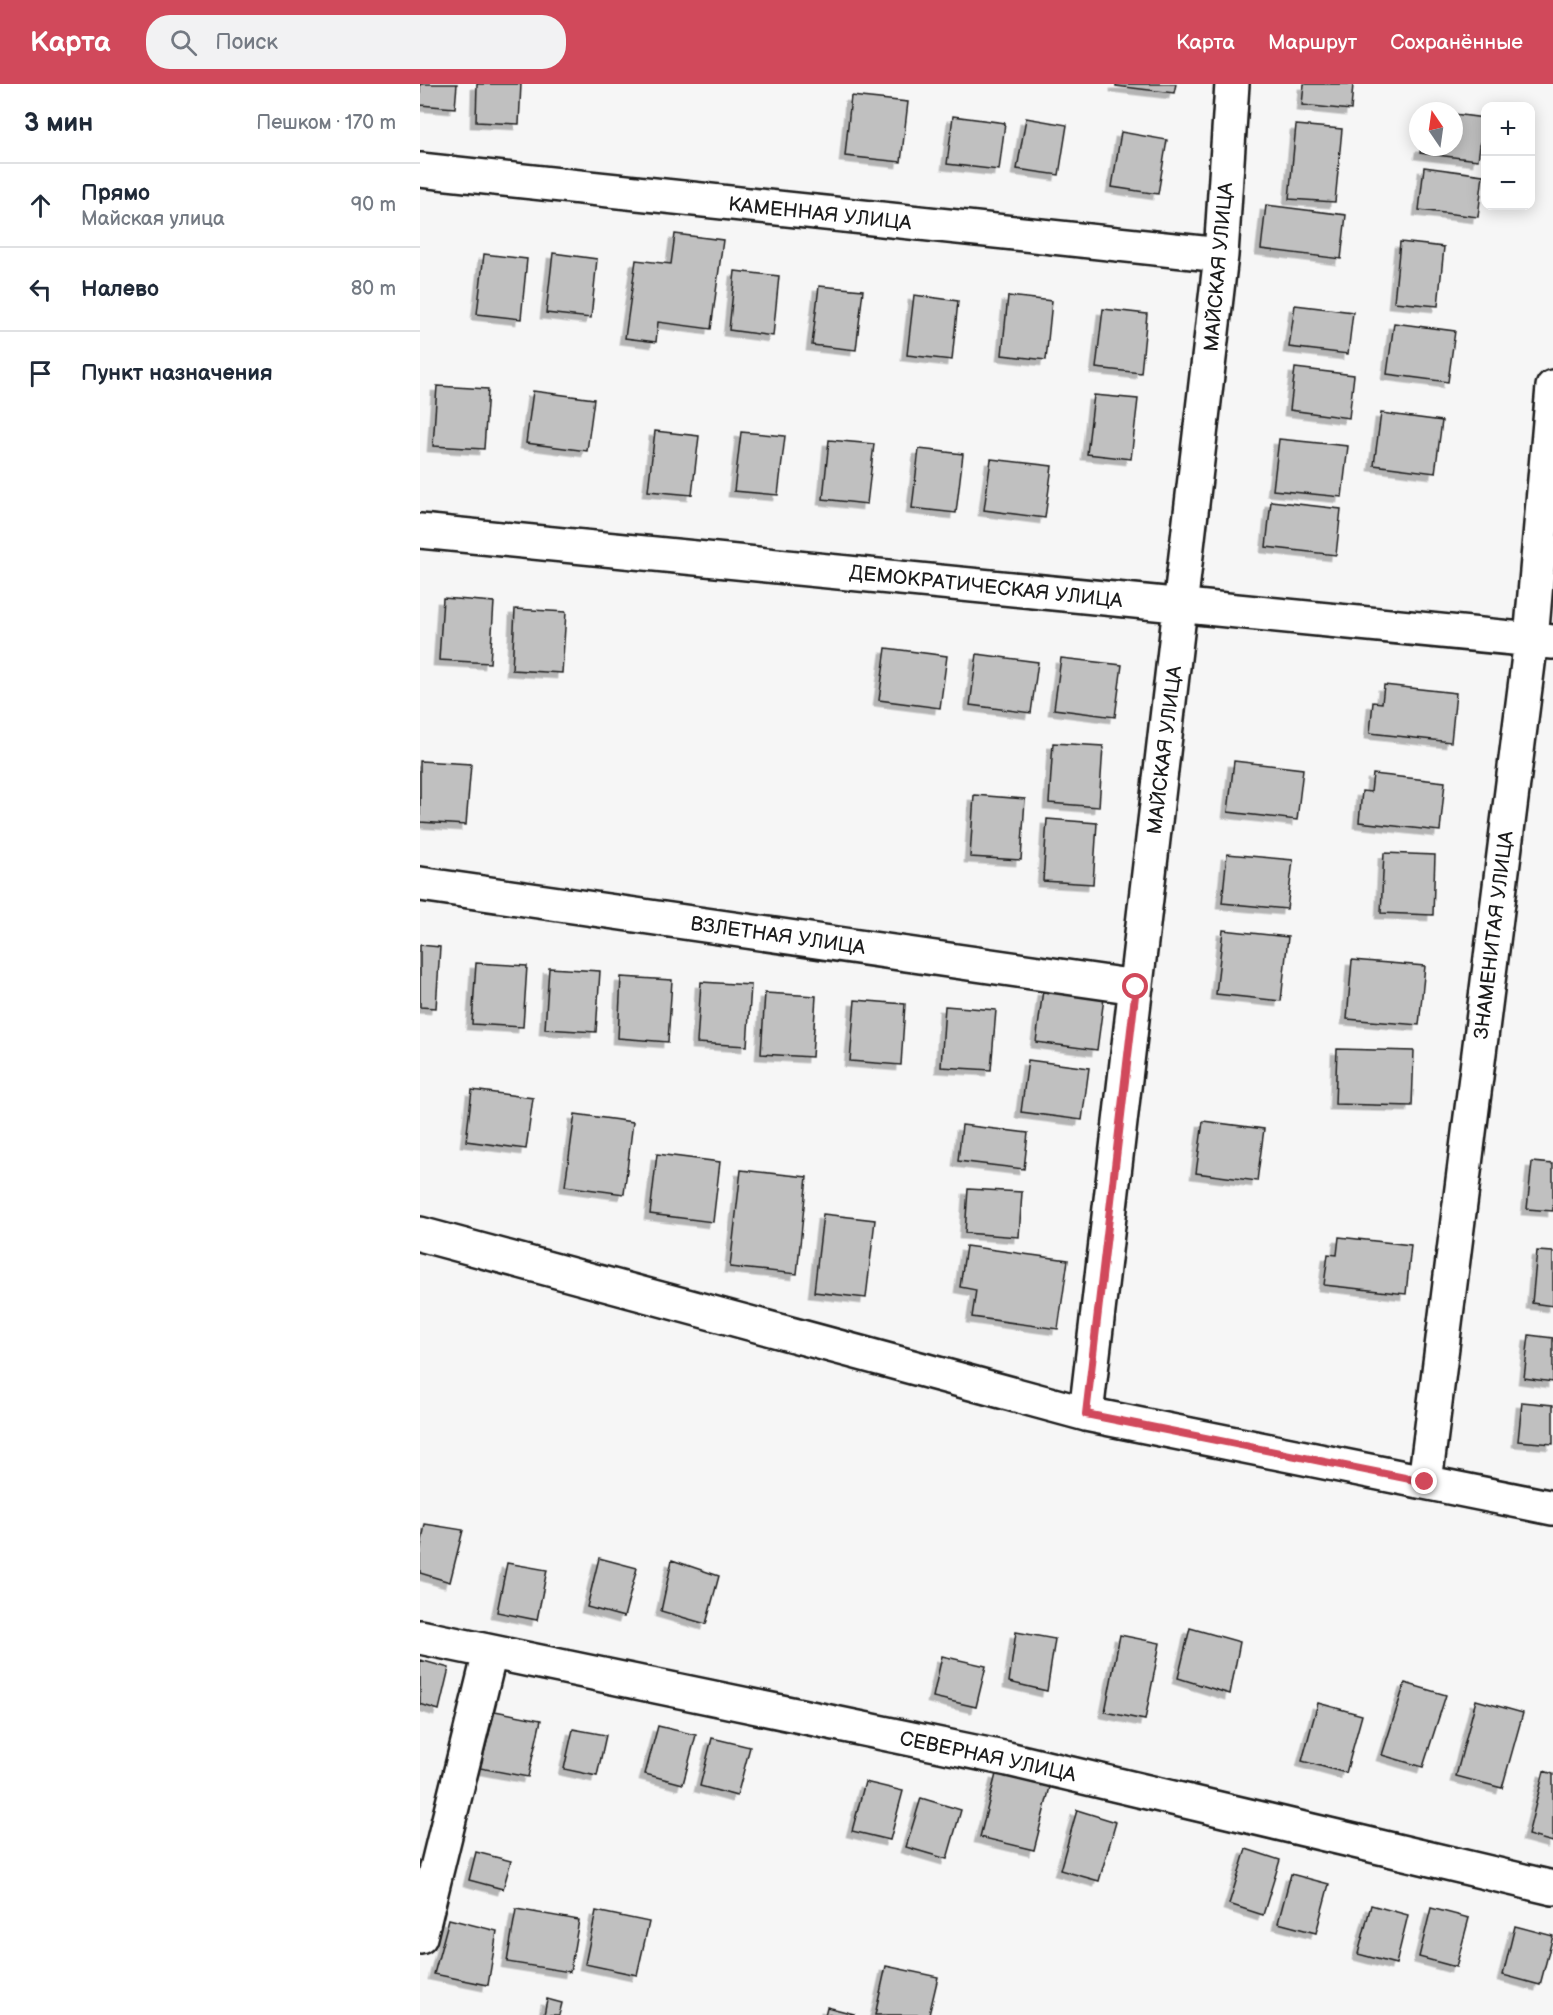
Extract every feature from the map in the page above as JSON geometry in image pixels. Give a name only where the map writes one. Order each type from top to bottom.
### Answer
[{"type":"street","name":"МАЙСКАЯ УЛИЦА","points":[[1086,1414],[1221,255],[1232,84]]},
{"type":"street","name":"КАМЕННАЯ УЛИЦА","points":[[420,170],[1221,255]]},
{"type":"street","name":"ЗНАМЕНИТАЯ УЛИЦА","points":[[1425,1482],[1542,641],[1553,387]]},
{"type":"street","name":"ДЕМОКРАТИЧЕСКАЯ УЛИЦА","points":[[420,531],[1542,641]]},
{"type":"street","name":"ВЗЛЕТНАЯ УЛИЦА","points":[[420,884],[1136,987]]},
{"type":"street","points":[[420,1234],[1086,1414],[1553,1508]]},
{"type":"street","name":"СЕВЕРНАЯ УЛИЦА","points":[[420,1637],[1008,1759],[1553,1888]]},
{"type":"street","points":[[420,1937],[490,1653]]},
{"type":"building","points":[[420,84],[457,84],[455,108],[420,105]]},
{"type":"building","points":[[477,84],[521,84],[519,124],[476,122]]},
{"type":"building","points":[[1116,84],[1176,84],[1174,93],[1116,86]]},
{"type":"building","points":[[1304,84],[1353,84],[1351,110],[1302,105]]},
{"type":"building","points":[[851,96],[908,102],[901,162],[845,156]]},
{"type":"building","points":[[1463,115],[1481,118],[1478,160],[1445,156],[1463,156]]},
{"type":"building","points":[[953,116],[1005,123],[999,170],[947,164]]},
{"type":"building","points":[[1026,118],[1067,125],[1059,175],[1017,169]]},
{"type":"building","points":[[1296,125],[1342,129],[1335,202],[1289,199]]},
{"type":"building","points":[[1121,132],[1167,140],[1158,194],[1112,187]]},
{"type":"building","points":[[1424,167],[1481,175],[1478,217],[1419,210]]},
{"type":"building","points":[[1266,205],[1346,215],[1341,259],[1261,249]]},
{"type":"building","points":[[675,234],[723,240],[711,329],[658,322],[656,342],[625,338],[636,260],[671,264]]},
{"type":"building","points":[[1400,242],[1444,247],[1438,306],[1394,302]]},
{"type":"building","points":[[553,253],[597,259],[591,318],[546,313]]},
{"type":"building","points":[[484,254],[527,259],[521,319],[477,314]]},
{"type":"building","points":[[735,271],[779,276],[773,336],[729,330]]},
{"type":"building","points":[[819,286],[863,290],[856,350],[812,345]]},
{"type":"building","points":[[914,295],[958,301],[952,360],[907,355]]},
{"type":"building","points":[[1008,296],[1052,301],[1046,360],[1002,355]]},
{"type":"building","points":[[1295,305],[1353,312],[1348,354],[1289,347]]},
{"type":"building","points":[[1103,309],[1147,314],[1141,373],[1096,368]]},
{"type":"building","points":[[1394,323],[1455,331],[1448,382],[1387,374]]},
{"type":"building","points":[[1295,368],[1354,375],[1349,418],[1290,410]]},
{"type":"building","points":[[437,386],[488,389],[484,449],[433,446]]},
{"type":"building","points":[[533,391],[594,399],[587,451],[526,443]]},
{"type":"building","points":[[1094,395],[1138,399],[1131,459],[1087,454]]},
{"type":"building","points":[[1381,413],[1442,421],[1435,473],[1374,465]]},
{"type":"building","points":[[655,431],[699,436],[692,495],[648,491]]},
{"type":"building","points":[[741,432],[785,436],[778,495],[734,491]]},
{"type":"building","points":[[1279,439],[1348,446],[1342,497],[1273,490]]},
{"type":"building","points":[[829,440],[874,444],[867,504],[823,499]]},
{"type":"building","points":[[919,449],[963,454],[956,513],[912,508]]},
{"type":"building","points":[[991,459],[1052,466],[1045,518],[984,510]]},
{"type":"building","points":[[1271,501],[1341,509],[1336,555],[1266,547]]},
{"type":"building","points":[[443,598],[494,602],[490,663],[439,660]]},
{"type":"building","points":[[515,609],[566,612],[562,673],[512,670]]},
{"type":"building","points":[[886,648],[947,656],[940,708],[879,700]]},
{"type":"building","points":[[977,654],[1038,662],[1031,713],[970,705]]},
{"type":"building","points":[[1061,658],[1122,665],[1115,717],[1054,709]]},
{"type":"building","points":[[1384,685],[1456,693],[1451,742],[1370,733],[1373,702],[1382,703]]},
{"type":"building","points":[[1053,743],[1103,746],[1099,807],[1049,803]]},
{"type":"building","points":[[420,761],[471,764],[466,825],[420,822]]},
{"type":"building","points":[[1234,761],[1303,769],[1297,820],[1228,812]]},
{"type":"building","points":[[1373,774],[1445,782],[1440,831],[1359,822],[1362,791],[1371,792]]},
{"type":"building","points":[[974,795],[1025,799],[1021,860],[970,857]]},
{"type":"building","points":[[1047,819],[1097,823],[1093,884],[1043,881]]},
{"type":"building","points":[[1384,853],[1435,855],[1433,915],[1381,913]]},
{"type":"building","points":[[1227,854],[1293,860],[1287,909],[1222,903]]},
{"type":"building","points":[[1223,930],[1288,937],[1281,1001],[1216,994]]},
{"type":"building","points":[[420,945],[440,947],[436,1008],[420,1007]]},
{"type":"building","points":[[1352,960],[1425,966],[1419,1025],[1347,1019]]},
{"type":"building","points":[[476,963],[527,966],[523,1027],[472,1024]]},
{"type":"building","points":[[549,968],[600,971],[596,1032],[545,1029]]},
{"type":"building","points":[[621,977],[672,980],[668,1042],[618,1038]]},
{"type":"building","points":[[701,982],[751,985],[747,1046],[697,1043]]},
{"type":"building","points":[[1043,990],[1104,998],[1097,1050],[1036,1042]]},
{"type":"building","points":[[765,993],[816,996],[812,1057],[761,1054]]},
{"type":"building","points":[[855,1000],[905,1004],[901,1065],[850,1061]]},
{"type":"building","points":[[945,1006],[996,1010],[991,1070],[941,1067]]},
{"type":"building","points":[[1337,1049],[1414,1051],[1412,1106],[1335,1104]]},
{"type":"building","points":[[1028,1060],[1089,1068],[1082,1120],[1021,1112]]},
{"type":"building","points":[[472,1090],[533,1098],[526,1149],[466,1141]]},
{"type":"building","points":[[575,1114],[633,1122],[624,1194],[565,1186]]},
{"type":"building","points":[[1203,1121],[1264,1129],[1257,1181],[1196,1173]]},
{"type":"building","points":[[962,1125],[1028,1133],[1024,1169],[958,1161]]},
{"type":"building","points":[[657,1154],[720,1162],[713,1222],[650,1214]]},
{"type":"building","points":[[1532,1162],[1553,1164],[1553,1211],[1527,1209]]},
{"type":"building","points":[[741,1170],[807,1177],[797,1274],[730,1267]]},
{"type":"building","points":[[968,1189],[1022,1192],[1019,1237],[965,1233]]},
{"type":"building","points":[[823,1214],[875,1220],[866,1298],[814,1292]]},
{"type":"building","points":[[1339,1237],[1411,1245],[1406,1294],[1324,1285],[1328,1254],[1337,1255]]},
{"type":"building","points":[[966,1246],[1068,1260],[1058,1329],[972,1317],[976,1290],[960,1287]]},
{"type":"building","points":[[1537,1251],[1553,1252],[1553,1306],[1532,1303]]},
{"type":"building","points":[[1529,1335],[1553,1338],[1553,1382],[1524,1378]]},
{"type":"building","points":[[1522,1402],[1553,1405],[1553,1444],[1518,1441]]},
{"type":"building","points":[[425,1524],[463,1530],[450,1582],[420,1573],[420,1552]]},
{"type":"building","points":[[599,1558],[637,1568],[624,1617],[587,1607]]},
{"type":"building","points":[[672,1560],[719,1576],[706,1624],[661,1611]]},
{"type":"building","points":[[507,1563],[547,1570],[537,1620],[497,1612]]},
{"type":"building","points":[[1190,1628],[1240,1642],[1230,1694],[1178,1678]]},
{"type":"building","points":[[1016,1632],[1055,1639],[1047,1691],[1009,1682]]},
{"type":"building","points":[[1120,1635],[1160,1643],[1145,1720],[1105,1712]]},
{"type":"building","points":[[942,1656],[986,1666],[976,1707],[933,1697]]},
{"type":"building","points":[[420,1660],[449,1668],[439,1710],[420,1704]]},
{"type":"building","points":[[1405,1683],[1446,1695],[1423,1767],[1382,1755]]},
{"type":"building","points":[[1476,1700],[1523,1713],[1502,1788],[1456,1776]]},
{"type":"building","points":[[1318,1703],[1362,1715],[1346,1773],[1302,1761]]},
{"type":"building","points":[[495,1711],[541,1720],[528,1777],[480,1768]]},
{"type":"building","points":[[658,1726],[696,1735],[683,1784],[645,1774]]},
{"type":"building","points":[[573,1729],[606,1735],[597,1776],[564,1769]]},
{"type":"building","points":[[712,1738],[750,1747],[737,1796],[700,1786]]},
{"type":"building","points":[[1544,1771],[1553,1774],[1553,1842],[1528,1835]]},
{"type":"building","points":[[996,1774],[1050,1787],[1034,1850],[980,1837]]},
{"type":"building","points":[[865,1782],[903,1791],[890,1840],[852,1831]]},
{"type":"building","points":[[921,1798],[961,1810],[947,1859],[906,1847]]},
{"type":"building","points":[[1077,1810],[1116,1822],[1099,1881],[1060,1870]]},
{"type":"building","points":[[1246,1849],[1280,1860],[1263,1915],[1229,1904]]},
{"type":"building","points":[[476,1852],[511,1861],[503,1889],[469,1880]]},
{"type":"building","points":[[1291,1874],[1329,1884],[1316,1933],[1278,1923]]},
{"type":"building","points":[[1371,1905],[1408,1915],[1396,1964],[1358,1954]]},
{"type":"building","points":[[1431,1908],[1469,1918],[1456,1967],[1419,1957]]},
{"type":"building","points":[[516,1909],[579,1920],[570,1972],[507,1962]]},
{"type":"building","points":[[596,1911],[649,1922],[637,1975],[585,1964]]},
{"type":"building","points":[[449,1919],[497,1931],[488,1985],[434,1974]]},
{"type":"building","points":[[1515,1926],[1553,1936],[1540,1985],[1503,1975]]},
{"type":"building","points":[[886,1966],[938,1977],[929,2015],[875,2015]]},
{"type":"building","points":[[547,1999],[562,2003],[559,2015],[544,2015]]},
{"type":"building","points":[[827,2007],[854,2014],[825,2015]]},
{"type":"route","points":[[1136,987],[1086,1414],[1425,1482]]}]
